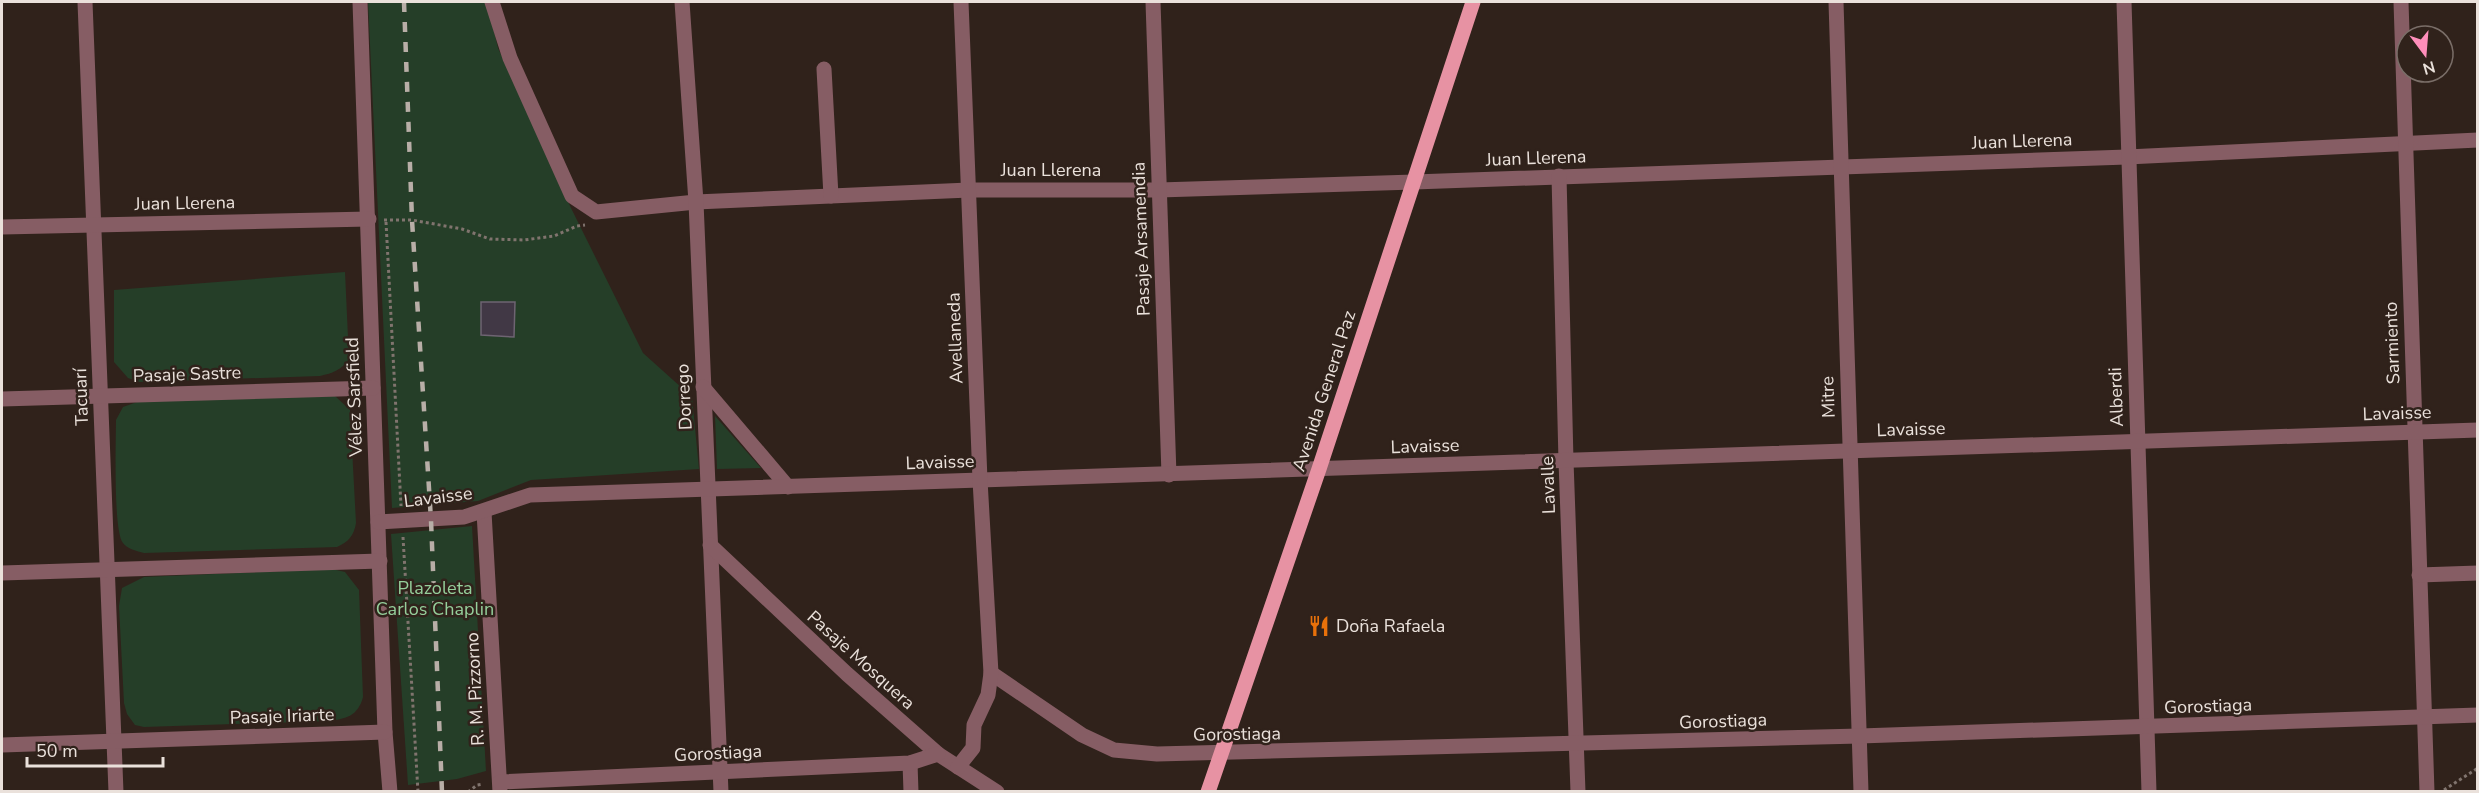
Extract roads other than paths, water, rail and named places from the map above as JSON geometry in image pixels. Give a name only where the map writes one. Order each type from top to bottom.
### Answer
[{"type":"main road","name":"Avenida General Paz","points":[[1208,792],[1319,469],[1473,2]]},
{"type":"street","name":"Tacuarí","points":[[85,2],[116,792]]},
{"type":"street","name":"Vélez Sarsfield","points":[[360,2],[385,732],[390,792]]},
{"type":"street","name":"Juan Llerena","points":[[492,2],[510,58],[572,196],[596,212],[696,202],[969,190],[1159,190],[1414,182],[2127,157],[2478,140]]},
{"type":"street","name":"Dorrego","points":[[682,2],[696,202],[721,792]]},
{"type":"street","name":"Avellaneda","points":[[958,767],[973,748],[974,725],[988,695],[992,673],[980,480],[961,2]]},
{"type":"street","name":"Pasaje Arsamendia","points":[[1153,2],[1168,475]]},
{"type":"street","name":"Mitre","points":[[1836,2],[1861,792]]},
{"type":"street","name":"Alberdi","points":[[2124,2],[2127,157],[2149,792]]},
{"type":"street","name":"Sarmiento","points":[[2401,2],[2427,792]]},
{"type":"street","points":[[824,69],[831,196]]},
{"type":"street","name":"Lavalle","points":[[1559,176],[1578,792]]},
{"type":"street","name":"Juan Llerena","points":[[2,227],[369,219]]},
{"type":"street","points":[[703,387],[788,487]]},
{"type":"street","name":"Pasaje Sastre","points":[[2,399],[373,388]]},
{"type":"street","name":"Lavaisse","points":[[378,522],[464,517],[530,495],[2478,430]]},
{"type":"street","name":"R. M. Pizzorno","points":[[484,512],[500,787]]},
{"type":"street","name":"Pasaje Mosquera","points":[[710,545],[847,674],[938,754],[997,792]]},
{"type":"street","points":[[2,573],[380,561]]},
{"type":"street","points":[[2419,575],[2478,573]]},
{"type":"street","name":"Gorostiaga","points":[[992,673],[1082,735],[1114,750],[1157,754],[1577,745],[2478,716]]},
{"type":"street","name":"Pasaje Iriarte","points":[[2,745],[385,732]]},
{"type":"street","name":"Gorostiaga","points":[[500,787],[910,763],[938,754]]},
{"type":"street","points":[[910,763],[911,792]]},
{"type":"railway","points":[[404,2],[412,220],[431,520],[442,792]]},
{"type":"place","name":"Doña Rafaela","points":[[1319,626]]},
{"type":"park label","name":"Plazoleta Carlos Chaplin","points":[[435,598]]}]
